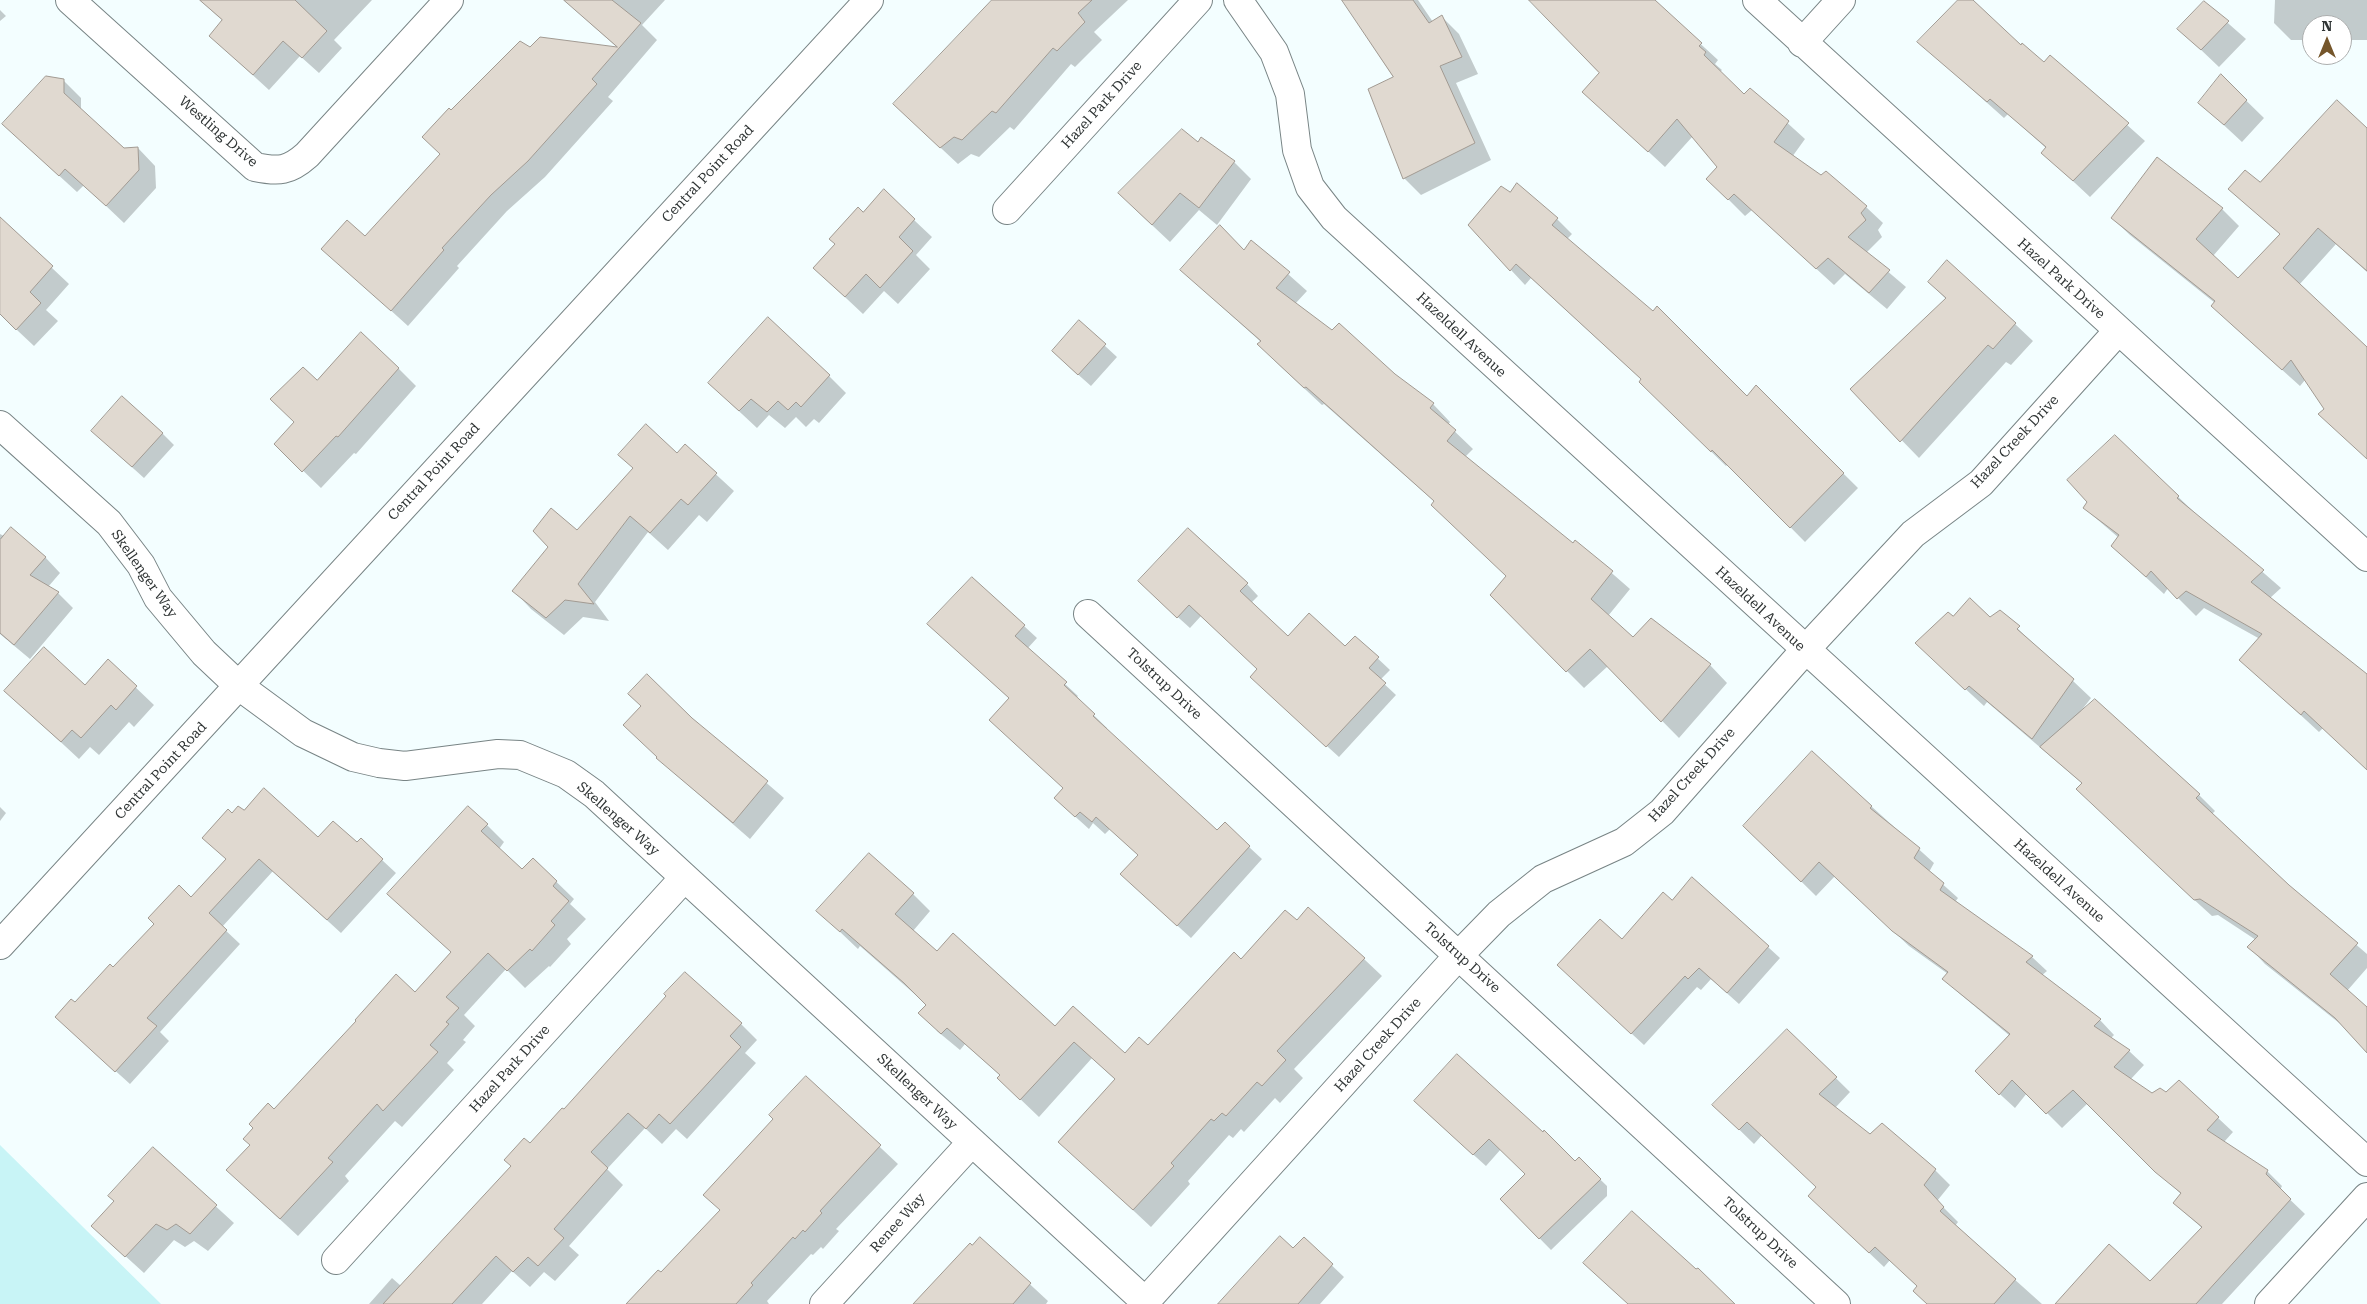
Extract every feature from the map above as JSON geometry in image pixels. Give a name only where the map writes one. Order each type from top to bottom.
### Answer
[{"type":"street","name":"Westling Drive","points":[[70,0],[255,167],[274,171],[294,166],[307,155],[449,0]]},
{"type":"street","name":"Central Point Road","points":[[0,945],[869,0]]},
{"type":"street","name":"Hazel Park Drive","points":[[1007,210],[1198,0]]},
{"type":"street","name":"Hazeldell Avenue","points":[[1238,0],[1274,52],[1290,94],[1297,150],[1310,187],[1334,218],[1804,650],[2367,1162]]},
{"type":"street","name":"Hazel Park Drive","points":[[1757,0],[2367,557]]},
{"type":"street","points":[[1802,43],[1841,0]]},
{"type":"street","name":"Hazel Creek Drive","points":[[1146,1303],[1459,955],[1499,914],[1542,879],[1603,853],[1640,832],[1662,812],[1804,650],[1913,534],[1981,483],[2118,331]]},
{"type":"street","name":"Skellenger Way","points":[[0,425],[109,523],[141,565],[158,598],[204,653],[239,686],[303,733],[353,757],[405,766],[498,754],[520,755],[544,763],[566,774],[594,794],[1146,1303]]},
{"type":"street","name":"Tolstrup Drive","points":[[1088,614],[1836,1304]]},
{"type":"street","name":"Hazel Park Drive","points":[[336,1260],[684,878]]},
{"type":"street","name":"Renee Way","points":[[824,1304],[972,1142]]},
{"type":"street","points":[[2270,1304],[2367,1197]]},
{"type":"shaded area","points":[[0,1145],[161,1304],[0,1304]]},
{"type":"building","points":[[200,0],[295,0],[327,31],[302,58],[283,41],[253,75],[209,36],[222,20]]},
{"type":"building","points":[[564,0],[612,0],[641,23],[592,79],[597,84],[528,161],[491,195],[442,248],[444,250],[391,311],[321,249],[347,220],[365,236],[440,154],[422,137],[449,108],[451,110],[520,41],[530,47],[540,37],[617,47]]},
{"type":"building","points":[[992,0],[1092,0],[1078,13],[1085,22],[1057,51],[1053,48],[996,113],[992,111],[962,140],[954,137],[940,148],[893,104]]},
{"type":"building","points":[[1342,0],[1413,0],[1429,23],[1442,15],[1462,57],[1440,66],[1475,143],[1403,179],[1368,89],[1393,77]]},
{"type":"building","points":[[1529,0],[1655,0],[1702,43],[1699,46],[1706,52],[1704,55],[1744,94],[1750,88],[1789,121],[1774,142],[1821,175],[1826,171],[1867,206],[1861,213],[1866,220],[1848,237],[1890,270],[1869,293],[1828,258],[1816,269],[1734,194],[1728,200],[1706,179],[1717,167],[1677,119],[1648,152],[1582,92],[1599,73]]},
{"type":"building","points":[[1958,0],[1973,0],[2021,45],[2022,43],[2044,62],[2050,55],[2129,123],[2073,181],[2041,153],[2046,147],[1990,99],[1987,102],[1917,42]]},
{"type":"building","points":[[2204,1],[2229,21],[2201,50],[2177,29]]},
{"type":"building","points":[[2221,74],[2247,100],[2224,125],[2198,103]]},
{"type":"building","points":[[46,76],[64,79],[64,93],[124,148],[138,147],[139,170],[106,206],[65,169],[59,176],[2,124]]},
{"type":"building","points":[[2337,100],[2367,128],[2367,271],[2318,228],[2283,268],[2367,347],[2367,459],[2318,414],[2324,409],[2291,360],[2282,370],[2211,306],[2215,301],[2111,218],[2157,157],[2223,208],[2196,239],[2238,278],[2280,234],[2228,189],[2245,170],[2260,182]]},
{"type":"building","points":[[1182,129],[1198,142],[1201,137],[1235,161],[1199,208],[1180,193],[1152,225],[1118,193]]},
{"type":"building","points":[[1517,183],[1558,218],[1552,225],[1653,311],[1657,306],[1747,396],[1756,385],[1844,473],[1790,528],[1712,450],[1711,452],[1639,382],[1641,379],[1516,264],[1510,271],[1468,225],[1501,186],[1510,192]]},
{"type":"building","points":[[884,189],[915,219],[899,237],[913,251],[880,288],[866,274],[845,297],[813,268],[835,244],[829,239],[858,207],[863,212]]},
{"type":"building","points":[[0,217],[53,266],[30,292],[41,303],[16,330],[0,314]]},
{"type":"building","points":[[1220,225],[1244,250],[1251,240],[1290,272],[1276,288],[1332,330],[1339,323],[1395,374],[1434,403],[1430,408],[1456,430],[1447,441],[1573,543],[1575,540],[1613,571],[1591,599],[1633,637],[1651,618],[1711,664],[1661,722],[1590,649],[1566,672],[1490,595],[1506,576],[1431,505],[1434,501],[1306,387],[1304,388],[1257,344],[1261,341],[1180,270]]},
{"type":"building","points":[[1947,260],[2016,323],[1993,349],[1988,345],[1900,442],[1850,389],[1946,298],[1928,282]]},
{"type":"building","points":[[768,317],[830,375],[801,407],[796,402],[788,410],[778,401],[767,412],[751,399],[739,411],[708,383]]},
{"type":"building","points":[[1079,320],[1106,344],[1078,375],[1052,351]]},
{"type":"building","points":[[361,332],[399,368],[338,437],[336,436],[302,472],[274,444],[294,422],[270,399],[303,367],[317,380]]},
{"type":"building","points":[[122,396],[163,433],[132,467],[91,431]]},
{"type":"building","points":[[646,424],[677,453],[685,444],[717,473],[688,505],[681,499],[650,533],[630,516],[578,584],[594,604],[565,600],[546,618],[512,591],[548,547],[533,531],[551,508],[577,530],[633,468],[618,455]]},
{"type":"building","points":[[2115,435],[2179,496],[2177,498],[2264,570],[2251,582],[2367,674],[2367,770],[2304,711],[2301,715],[2239,660],[2262,634],[2186,591],[2177,599],[2151,571],[2146,577],[2111,546],[2119,535],[2083,508],[2087,502],[2067,480]]},
{"type":"building","points":[[11,527],[46,557],[30,575],[59,592],[14,645],[0,633],[0,540]]},
{"type":"building","points":[[1188,528],[1248,583],[1240,591],[1288,636],[1309,613],[1345,646],[1355,636],[1379,657],[1369,668],[1386,683],[1326,747],[1250,677],[1257,669],[1189,605],[1177,618],[1138,581]]},
{"type":"building","points":[[972,577],[1025,625],[1015,636],[1067,682],[1064,685],[1095,714],[1093,716],[1217,830],[1225,822],[1250,846],[1177,926],[1120,874],[1138,855],[1096,817],[1092,822],[1080,812],[1075,817],[1054,798],[1063,788],[989,720],[1009,698],[927,624]]},
{"type":"building","points":[[1970,598],[1990,617],[2000,610],[2020,626],[2017,629],[2074,679],[2032,739],[1969,686],[1965,690],[1915,643],[1948,612],[1953,616]]},
{"type":"building","points":[[44,647],[85,685],[108,659],[137,686],[116,710],[111,705],[81,738],[72,730],[61,742],[4,691]]},
{"type":"building","points":[[647,674],[692,718],[768,781],[733,823],[656,758],[623,725],[641,706],[628,694]]},
{"type":"building","points":[[2095,699],[2200,794],[2196,798],[2289,885],[2358,943],[2330,974],[2367,1007],[2367,1053],[2335,1018],[2247,947],[2258,936],[2200,899],[2194,900],[2076,789],[2082,783],[2040,747]]},
{"type":"building","points":[[1812,751],[1872,806],[1870,808],[1920,848],[1914,858],[1944,883],[1940,890],[2033,956],[2026,962],[2101,1019],[2094,1026],[2130,1050],[2114,1067],[2152,1093],[2160,1088],[2166,1092],[2179,1080],[2219,1117],[2207,1130],[2268,1170],[2266,1174],[2291,1199],[2196,1304],[2055,1304],[2109,1244],[2150,1281],[2202,1227],[2173,1203],[2181,1193],[2155,1172],[2073,1090],[2046,1114],[2012,1080],[1999,1095],[1975,1071],[2010,1034],[1942,979],[1948,972],[1892,931],[1819,862],[1801,882],[1743,826]]},
{"type":"building","points":[[264,788],[318,837],[333,821],[357,842],[361,838],[383,859],[327,920],[259,859],[209,913],[227,930],[147,1018],[157,1026],[115,1072],[55,1017],[71,999],[75,1002],[110,964],[113,967],[154,924],[148,918],[179,885],[191,897],[226,859],[202,838],[228,809],[232,813],[238,806],[244,810]]},
{"type":"building","points":[[468,806],[488,824],[481,831],[522,869],[533,858],[557,881],[553,886],[569,901],[551,921],[555,925],[532,951],[530,949],[507,971],[488,953],[446,997],[459,1008],[446,1022],[449,1024],[430,1045],[438,1052],[383,1111],[377,1104],[328,1158],[333,1162],[280,1219],[226,1170],[250,1145],[243,1139],[253,1128],[249,1124],[268,1103],[274,1109],[356,1021],[396,974],[415,992],[451,952],[387,894]]},
{"type":"building","points":[[869,853],[914,893],[895,914],[937,951],[953,933],[1055,1026],[1073,1006],[1125,1053],[1139,1037],[1148,1045],[1234,952],[1241,959],[1285,910],[1297,920],[1308,907],[1365,958],[1277,1051],[1286,1060],[1262,1086],[1257,1082],[1226,1116],[1222,1113],[1214,1121],[1211,1119],[1171,1163],[1174,1166],[1133,1210],[1058,1142],[1115,1079],[1074,1042],[1020,1100],[997,1078],[1000,1075],[947,1028],[941,1034],[918,1013],[926,1005],[904,983],[842,929],[840,932],[816,911]]},
{"type":"building","points":[[1692,877],[1769,946],[1727,993],[1699,968],[1688,979],[1685,976],[1631,1034],[1557,965],[1600,919],[1622,939],[1663,892],[1672,900]]},
{"type":"building","points":[[685,972],[742,1023],[730,1036],[741,1047],[670,1124],[659,1114],[646,1129],[628,1113],[591,1152],[608,1168],[554,1229],[564,1238],[538,1266],[528,1257],[513,1272],[496,1256],[452,1304],[383,1304],[511,1166],[504,1160],[524,1138],[530,1143],[562,1108],[564,1109],[666,996],[664,994]]},
{"type":"building","points":[[1787,1029],[1837,1077],[1819,1094],[1870,1134],[1882,1123],[1936,1169],[1924,1185],[1944,1207],[1940,1211],[2016,1279],[1994,1304],[1927,1304],[1913,1291],[1917,1286],[1875,1247],[1869,1253],[1808,1196],[1816,1187],[1747,1122],[1739,1130],[1712,1105]]},
{"type":"building","points":[[1457,1054],[1543,1132],[1544,1130],[1575,1161],[1579,1157],[1601,1179],[1539,1239],[1500,1199],[1525,1174],[1489,1139],[1473,1155],[1414,1101]]},
{"type":"building","points":[[806,1076],[881,1145],[820,1211],[822,1213],[805,1232],[803,1230],[795,1239],[793,1237],[751,1283],[753,1285],[736,1304],[626,1304],[658,1270],[661,1272],[720,1210],[703,1195],[773,1119],[769,1115]]},
{"type":"building","points":[[153,1147],[217,1205],[190,1234],[176,1224],[167,1230],[156,1224],[125,1257],[91,1226],[114,1201],[108,1196]]},
{"type":"building","points":[[1632,1211],[1696,1269],[1698,1268],[1735,1304],[1628,1304],[1583,1263]]},
{"type":"building","points":[[1280,1236],[1293,1248],[1304,1237],[1333,1264],[1298,1304],[1218,1304]]},
{"type":"building","points":[[980,1237],[1031,1283],[1013,1304],[913,1304],[970,1243],[972,1245]]}]
